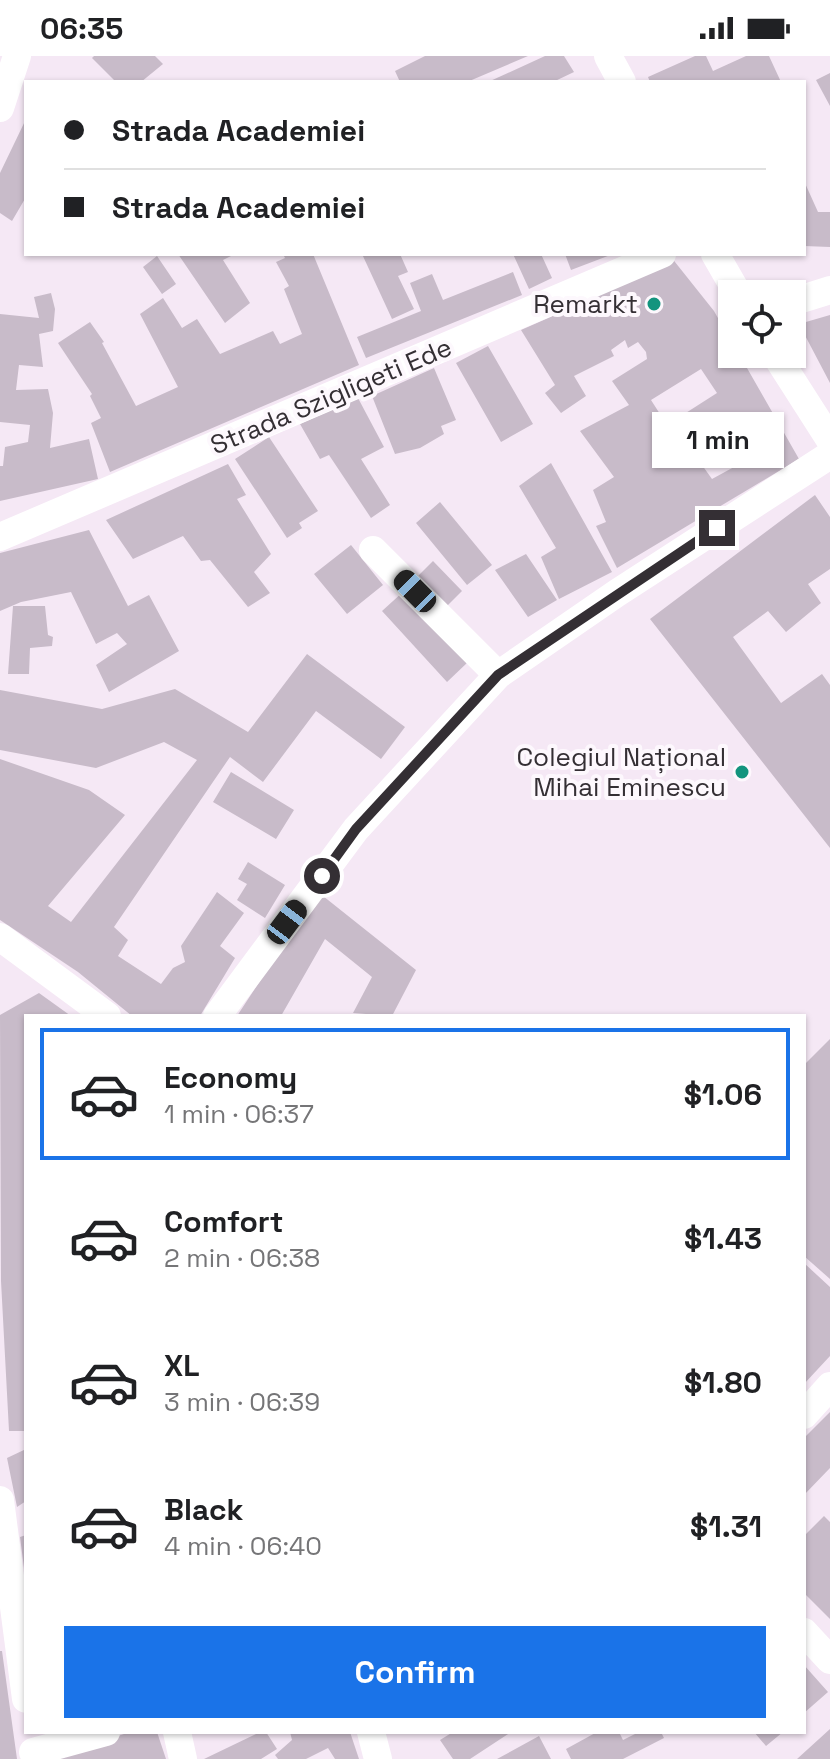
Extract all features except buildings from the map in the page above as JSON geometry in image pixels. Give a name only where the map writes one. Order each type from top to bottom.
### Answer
[{"type":"street","points":[[0,108],[17,56]]},
{"type":"street","points":[[608,56],[621,80]]},
{"type":"street","name":"Strada Szigligeti Ede","points":[[0,537],[657,256]]},
{"type":"street","points":[[716,256],[730,280]]},
{"type":"street","points":[[806,298],[830,290]]},
{"type":"street","points":[[784,368],[830,440]]},
{"type":"street","points":[[218,1014],[356,829],[498,675],[617,593],[830,455]]},
{"type":"street","points":[[373,550],[498,675]]},
{"type":"street","points":[[0,937],[104,1014]]},
{"type":"street","points":[[806,1413],[830,1386]]},
{"type":"street","points":[[0,1500],[15,1527],[24,1668]]},
{"type":"street","points":[[806,1634],[830,1660]]},
{"type":"street","points":[[33,1748],[97,1734]]},
{"type":"street","points":[[177,1734],[183,1759]]},
{"type":"street","points":[[372,1734],[378,1759]]},
{"type":"place","name":"Remarkt","points":[[654,304]]},
{"type":"place","name":"Colegiul Național Mihai Eminescu","points":[[742,772]]},
{"type":"route","points":[[322,876],[356,829],[498,675],[717,528]]}]
